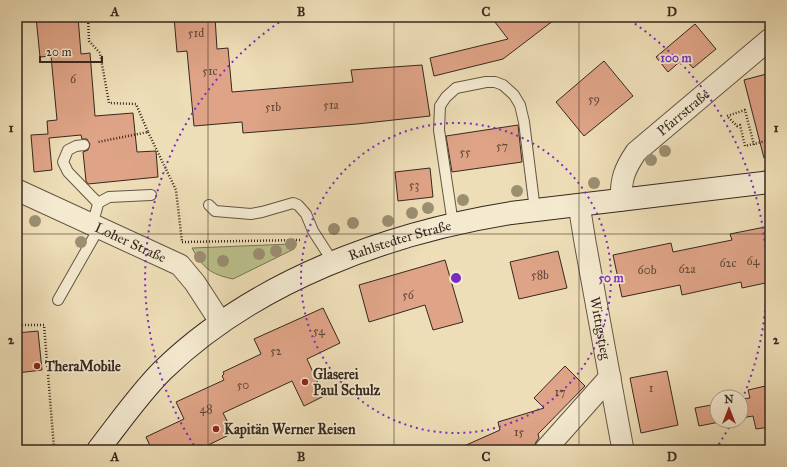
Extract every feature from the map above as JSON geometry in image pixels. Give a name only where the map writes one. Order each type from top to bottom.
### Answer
[{"type":"main road","name":"Rahlstedter Straße","points":[[98,450],[140,395],[162,371],[220,322],[258,299],[333,262],[404,238],[453,224],[505,214],[770,182]]},
{"type":"street","name":"Pfarrstraße","points":[[621,200],[623,175],[636,152],[770,39]]},
{"type":"street","name":"Loher Straße","points":[[17,190],[180,265],[195,283],[220,322]]},
{"type":"street","name":"Wittigstieg","points":[[579,205],[624,450]]},
{"type":"street","points":[[545,450],[610,377]]},
{"type":"lane","points":[[453,224],[439,130],[440,106],[446,97],[456,88],[486,82],[495,82],[503,85],[514,95],[520,105],[525,129],[535,210]]},
{"type":"lane","points":[[84,145],[76,146],[68,150],[63,162],[68,172],[98,203]]},
{"type":"lane","points":[[98,203],[109,197],[151,195]]},
{"type":"lane","points":[[58,300],[96,226],[98,203]]},
{"type":"lane","points":[[209,205],[215,210],[251,214],[292,203],[298,205],[306,214],[313,231],[333,262]]},
{"type":"path","points":[[88,17],[90,41],[100,53],[109,103],[136,104],[176,190],[182,242]]},
{"type":"path","points":[[754,145],[745,110],[727,116],[737,126],[740,125],[745,146],[754,145],[770,140]]},
{"type":"path","points":[[84,145],[148,132]]},
{"type":"path","points":[[175,242],[319,240]]},
{"type":"path","points":[[17,318],[18,325],[44,325],[54,448],[56,450]]},
{"type":"green space","points":[[292,244],[294,249],[233,279],[218,275],[208,269],[200,261],[192,248]]},
{"type":"building","points":[[36,17],[78,17],[81,54],[90,53],[95,116],[133,113],[137,152],[156,151],[158,177],[88,184],[86,181],[83,152],[88,150],[90,144],[87,139],[82,139],[81,135],[49,138],[52,170],[34,172],[31,135],[48,134],[47,121],[57,120],[51,56],[40,57]]},
{"type":"building","points":[[174,17],[215,17],[217,49],[228,48],[232,92],[353,82],[351,70],[422,65],[430,116],[357,124],[243,133],[242,122],[194,126],[187,51],[177,52]]},
{"type":"building","points":[[491,17],[558,17],[503,59],[434,76],[430,58],[508,39]]},
{"type":"building","points":[[695,24],[716,49],[693,68],[684,58],[668,72],[656,57]]},
{"type":"building","points":[[604,61],[633,96],[584,136],[556,102]]},
{"type":"building","points":[[770,73],[770,157],[764,158],[744,80]]},
{"type":"building","points":[[518,125],[522,162],[452,172],[446,136]]},
{"type":"building","points":[[430,168],[433,197],[398,201],[395,172]]},
{"type":"building","points":[[770,226],[770,282],[742,288],[741,282],[682,295],[680,285],[622,297],[613,255],[671,243],[673,252],[732,240],[730,234]]},
{"type":"building","points":[[558,251],[567,288],[519,299],[510,262]]},
{"type":"building","points":[[445,260],[463,322],[433,330],[425,305],[369,322],[359,285]]},
{"type":"building","points":[[323,308],[340,343],[307,359],[324,396],[304,406],[292,381],[223,413],[233,433],[198,450],[152,450],[146,437],[184,419],[176,402],[224,380],[222,376],[224,374],[223,372],[261,354],[254,339]]},
{"type":"building","points":[[38,331],[42,370],[17,373],[17,333]]},
{"type":"building","points":[[565,366],[585,386],[538,434],[539,438],[533,450],[455,450],[500,430],[498,422],[544,408],[534,398]]},
{"type":"building","points":[[667,371],[678,425],[641,433],[630,378]]},
{"type":"building","points":[[770,385],[770,427],[756,429],[753,416],[749,417],[749,390]]},
{"type":"building","points":[[709,405],[709,424],[699,426],[695,408]]},
{"type":"place","name":"TheraMobile","points":[[37,366]]},
{"type":"place","name":"Glaserei Paul Schulz","points":[[305,382]]},
{"type":"place","name":"Kapitän Werner Reisen","points":[[216,429]]}]
